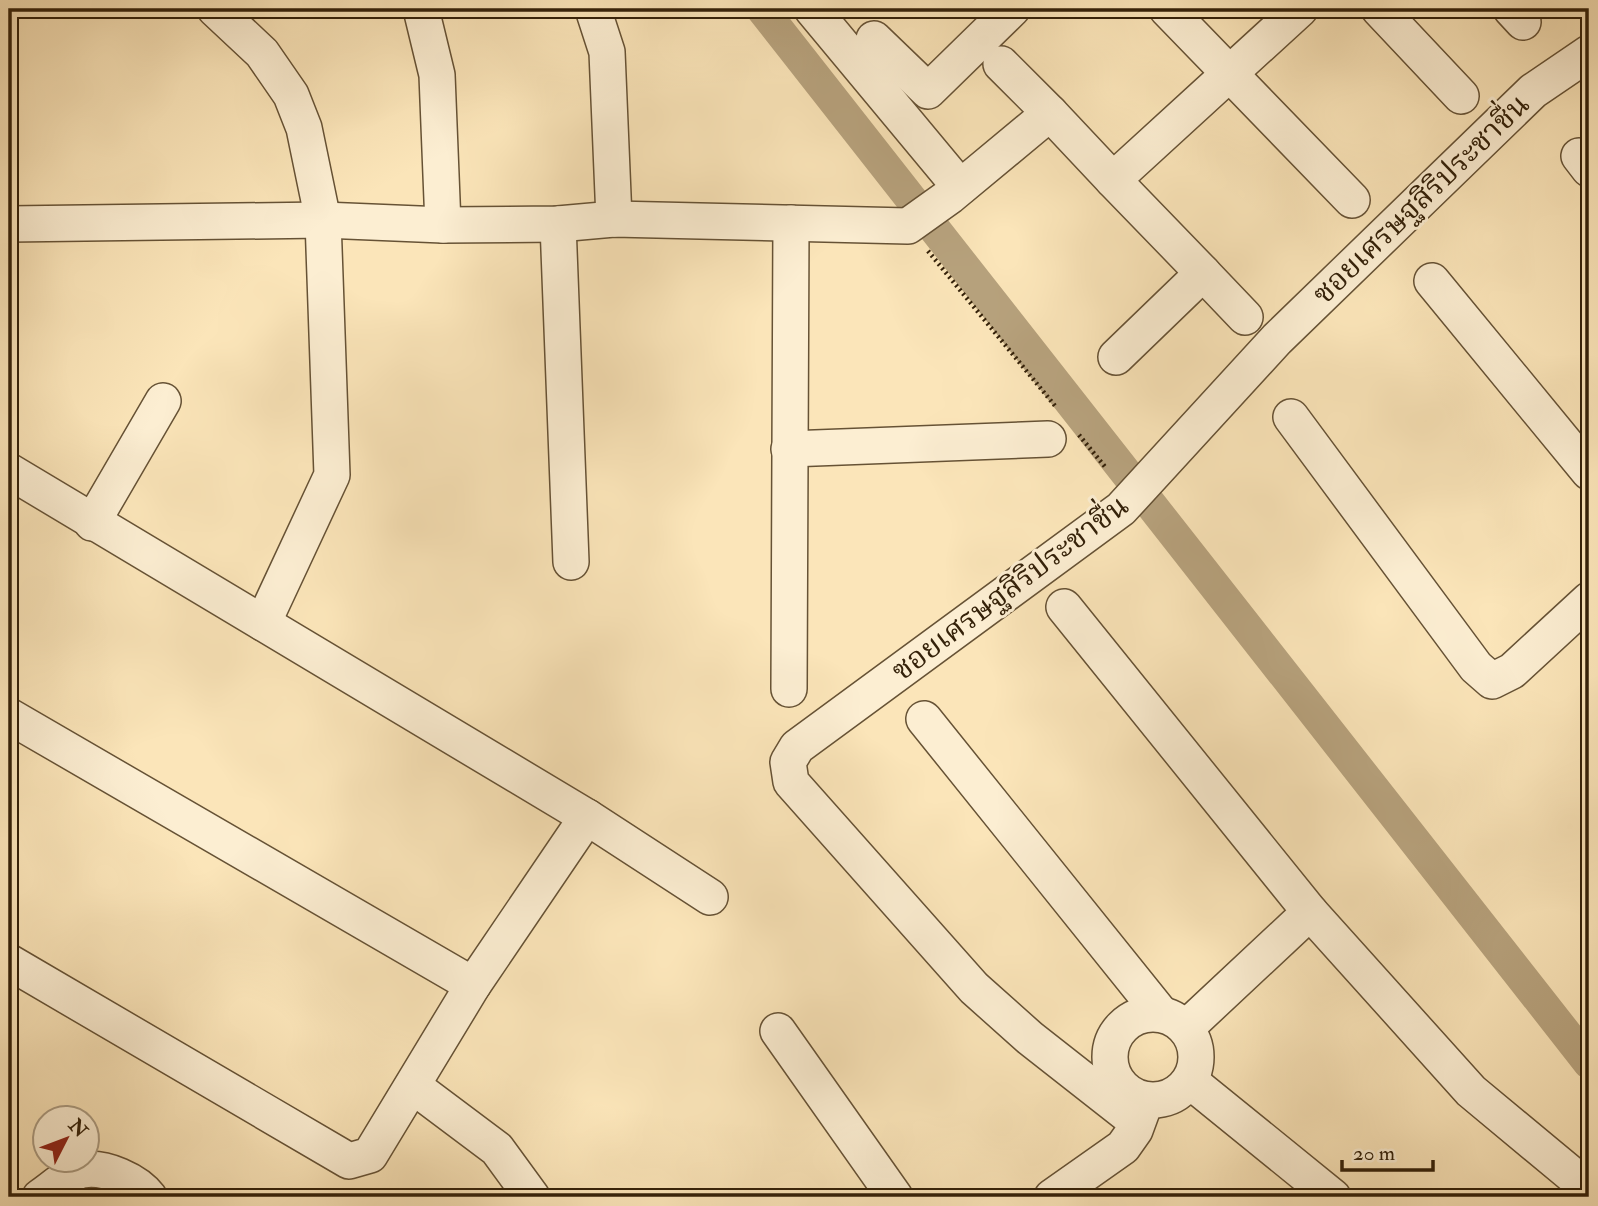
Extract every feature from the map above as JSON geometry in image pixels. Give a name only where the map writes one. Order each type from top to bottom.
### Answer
[{"type":"street","points":[[215,9],[262,53],[291,94],[304,128],[323,220],[332,475],[263,623]]},
{"type":"street","points":[[422,9],[437,75],[443,225]]},
{"type":"street","points":[[593,9],[607,52],[614,219]]},
{"type":"street","points":[[812,9],[951,194]]},
{"type":"street","points":[[874,39],[928,91],[1012,9]]},
{"type":"street","points":[[1167,9],[1227,74],[1352,200]]},
{"type":"street","points":[[1113,180],[1300,9]]},
{"type":"street","points":[[1379,9],[1461,96]]},
{"type":"street","name":"ซอยเศรษฐสิริประชาชื่น","points":[[1135,1123],[1030,1038],[974,988],[791,782],[789,762],[797,747],[1132,498],[1277,339],[1533,90],[1589,54]]},
{"type":"street","points":[[1001,64],[1245,317]]},
{"type":"street","points":[[9,224],[323,220],[443,225],[558,224],[614,219],[908,226],[1050,113]]},
{"type":"street","points":[[789,689],[791,223]]},
{"type":"street","points":[[558,224],[571,562]]},
{"type":"street","points":[[1116,357],[1203,273]]},
{"type":"street","points":[[1432,281],[1589,472]]},
{"type":"street","points":[[92,523],[163,401]]},
{"type":"street","points":[[1291,417],[1476,667],[1492,681],[1512,671],[1589,600]]},
{"type":"street","points":[[789,449],[1061,427]]},
{"type":"street","points":[[9,471],[587,817],[710,897]]},
{"type":"street","points":[[1063,607],[1310,912],[1471,1091],[1589,1189]]},
{"type":"street","points":[[9,716],[473,985]]},
{"type":"street","points":[[924,719],[1174,1021],[1196,1054],[1190,1081],[1135,1123],[1052,1197]]},
{"type":"street","points":[[9,962],[349,1161],[370,1155],[473,985],[587,817]]},
{"type":"street","points":[[1174,1021],[1310,912]]},
{"type":"street","points":[[1135,1123],[1133,1095],[1114,1076],[1110,1049],[1115,1036],[1135,1017],[1148,1013],[1174,1021]]},
{"type":"street","points":[[778,1031],[895,1197]]},
{"type":"street","points":[[1190,1081],[1333,1197]]},
{"type":"street","points":[[414,1086],[497,1149],[532,1197]]},
{"type":"street","points":[[40,1197],[83,1170],[106,1172],[140,1185],[149,1197]]},
{"type":"path","points":[[908,226],[1061,427],[1106,468]]},
{"type":"waterway","points":[[762,9],[1589,1063]]}]
